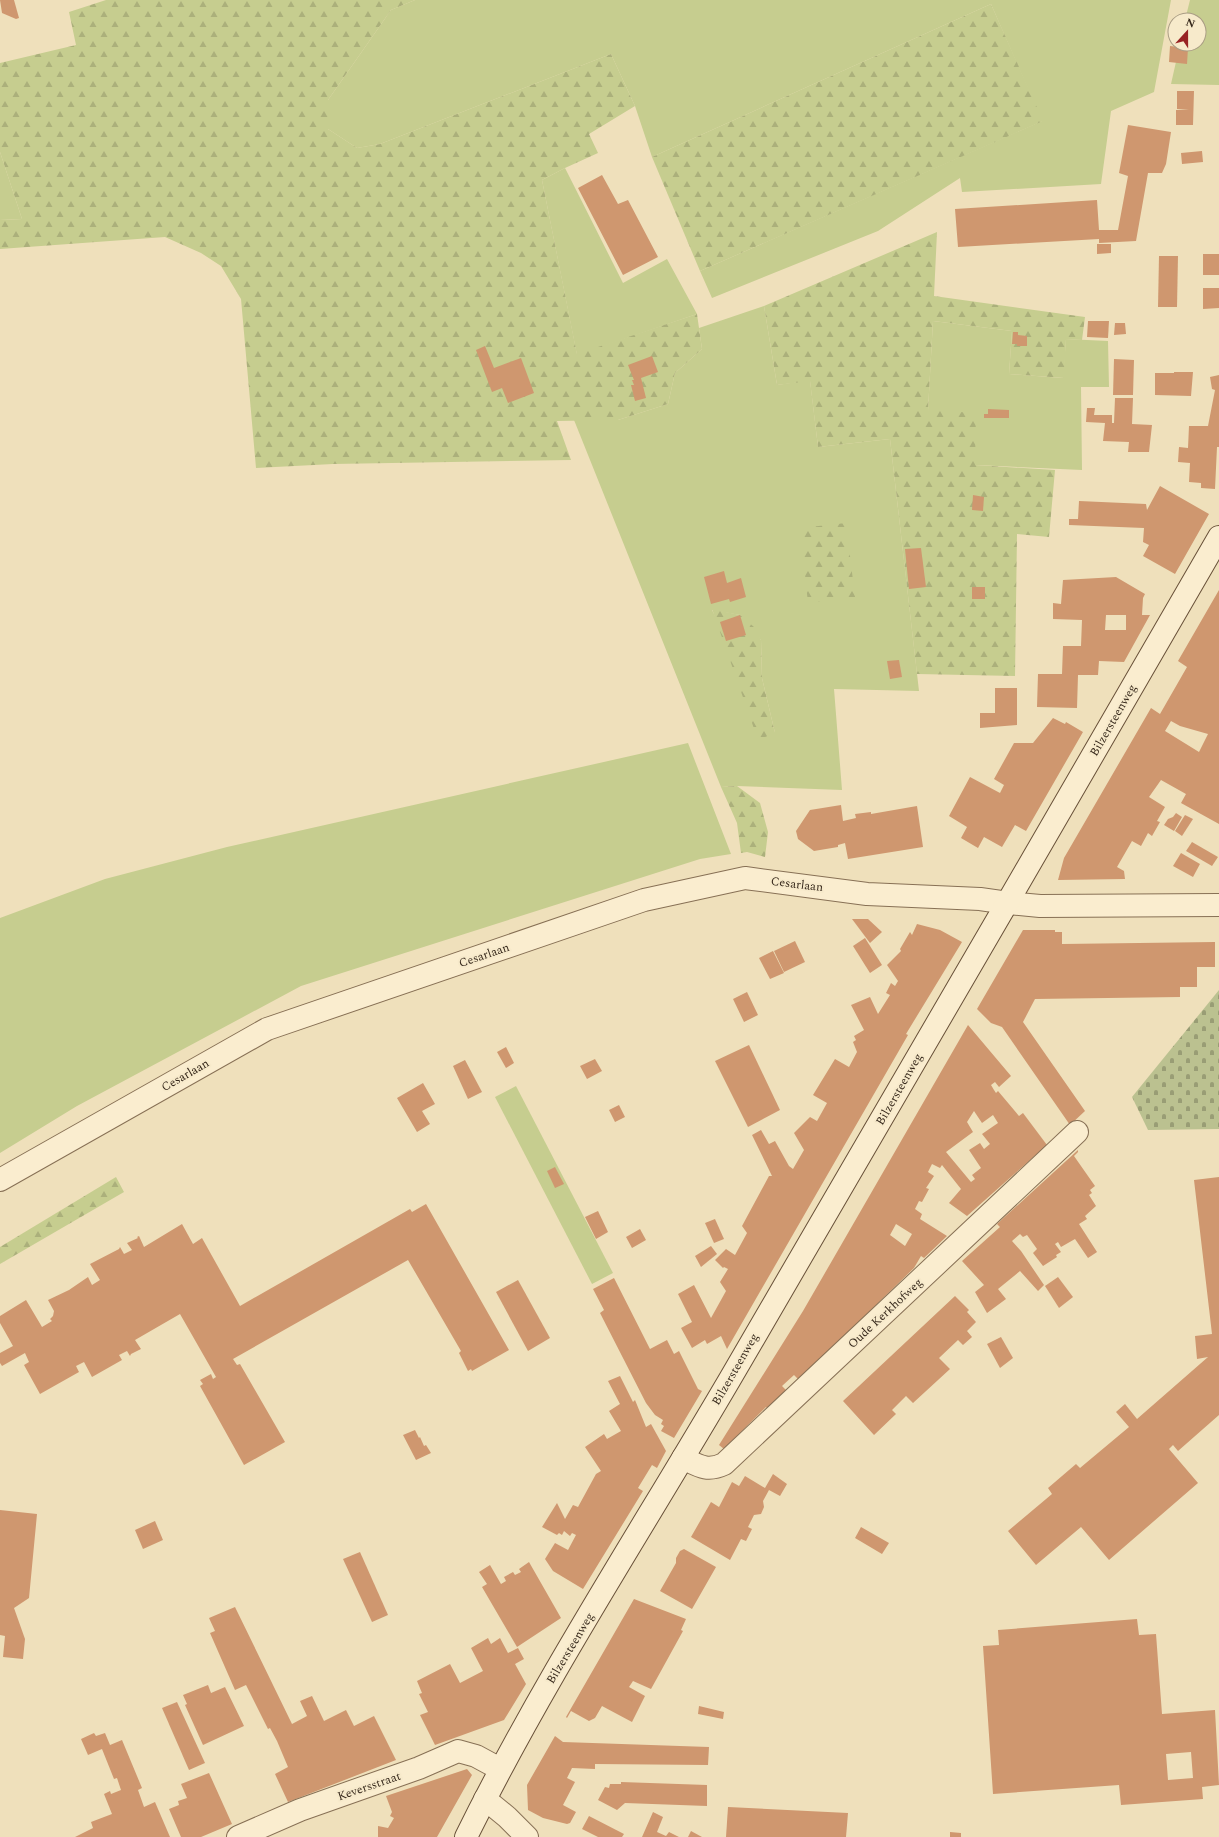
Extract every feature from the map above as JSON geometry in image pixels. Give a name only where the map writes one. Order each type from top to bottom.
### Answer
[{"type":"street","name":"Bilzersteenweg","points":[[466,1837],[500,1769],[537,1703],[684,1458],[1008,903],[1219,536]]},
{"type":"street","name":"Cesarlaan","points":[[0,1180],[267,1029],[644,900],[745,878],[867,894],[980,899],[1008,903]]},
{"type":"street","points":[[1008,903],[1040,906],[1219,905]]},
{"type":"street","name":"Oude Kerkhofweg","points":[[684,1458],[702,1467],[714,1469],[724,1464],[1077,1132]]},
{"type":"street","name":"Keversstraat","points":[[238,1837],[300,1810],[419,1768],[458,1751],[476,1756],[500,1769]]},
{"type":"street","points":[[485,1799],[508,1817],[527,1837]]},
{"type":"green space","points":[[106,0],[415,0],[391,10],[328,100],[328,129],[357,148],[380,144],[611,54],[635,106],[589,134],[598,153],[542,180],[577,354],[697,314],[702,349],[675,373],[668,404],[618,420],[557,421],[571,460],[333,464],[256,468],[241,299],[221,266],[201,253],[165,237],[0,249],[0,220],[22,219],[0,152],[0,63],[76,45],[69,12]]},
{"type":"green space","points":[[415,0],[1171,0],[1169,12],[1167,12],[1167,22],[1154,92],[1111,111],[1101,184],[962,192],[960,178],[878,231],[712,298],[700,271],[1042,121],[991,4],[652,157],[635,106],[611,54],[380,144],[357,148],[328,129],[328,100],[391,10]]},
{"type":"green space","points":[[1190,0],[1219,0],[1219,85],[1171,84],[1178,52],[1207,52],[1207,12],[1187,12]]},
{"type":"green space","points":[[991,4],[1043,121],[700,271],[652,157]]},
{"type":"green space","points":[[0,152],[22,219],[0,220]]},
{"type":"green space","points":[[565,168],[623,283],[667,259],[697,314],[577,355],[542,180]]},
{"type":"green space","points":[[937,232],[934,296],[1085,317],[1082,340],[1066,339],[1064,378],[1009,374],[1012,331],[933,321],[928,410],[976,413],[975,465],[1055,470],[1049,537],[1017,534],[1015,676],[917,674],[890,439],[818,447],[810,381],[777,385],[764,306]]},
{"type":"green space","points":[[764,306],[777,385],[810,380],[818,447],[890,439],[919,691],[834,689],[842,790],[737,786],[721,787],[574,420],[618,420],[668,404],[675,373],[702,349],[699,328]],"holes":[[[712,610],[740,615],[761,640],[762,678],[775,733]]]},
{"type":"green space","points":[[933,321],[1012,331],[1009,374],[1063,378],[1066,339],[1108,341],[1109,387],[1081,387],[1082,470],[975,465],[928,410]]},
{"type":"green space","points":[[846,523],[855,597],[808,603],[800,528]]},
{"type":"green space","points":[[712,609],[740,615],[754,627],[761,640],[762,678],[775,733],[758,740]]},
{"type":"green space","points":[[688,743],[731,854],[700,859],[301,986],[77,1106],[0,1153],[0,918],[105,879],[227,847]]},
{"type":"green space","points":[[737,786],[760,803],[768,832],[765,857],[747,852],[741,853],[737,823],[721,787]]},
{"type":"green space","points":[[1219,990],[1219,1129],[1148,1130],[1132,1097]]},
{"type":"green space","points":[[516,1086],[613,1273],[592,1284],[495,1097]]},
{"type":"green space","points":[[116,1177],[124,1192],[0,1264],[0,1247]]},
{"type":"building","points":[[0,0],[14,0],[19,18],[16,19],[2,13]]},
{"type":"building","points":[[1170,52],[1188,52],[1187,64],[1169,62]]},
{"type":"building","points":[[1177,91],[1194,91],[1193,125],[1176,125],[1176,110],[1189,110],[1177,109]]},
{"type":"building","points":[[1128,125],[1171,132],[1166,164],[1162,173],[1148,173],[1136,241],[1099,243],[1099,239],[958,247],[955,209],[1097,200],[1099,230],[1118,230],[1128,176],[1119,173]]},
{"type":"building","points":[[1202,151],[1203,162],[1182,164],[1181,153]]},
{"type":"building","points":[[602,175],[618,204],[628,200],[658,257],[623,275],[578,188]]},
{"type":"building","points":[[1097,244],[1111,244],[1111,253],[1097,254]]},
{"type":"building","points":[[1203,254],[1219,254],[1219,275],[1203,275]]},
{"type":"building","points":[[1159,256],[1178,256],[1177,307],[1158,307]]},
{"type":"building","points":[[1203,288],[1219,288],[1219,308],[1203,309]]},
{"type":"building","points":[[1088,321],[1109,321],[1108,338],[1087,337]]},
{"type":"building","points":[[1115,323],[1125,323],[1126,334],[1114,335]]},
{"type":"building","points":[[1013,332],[1018,332],[1018,335],[1027,336],[1027,346],[1017,346],[1017,344],[1012,344]]},
{"type":"building","points":[[485,346],[494,368],[521,358],[534,393],[508,403],[502,388],[492,392],[476,350]]},
{"type":"building","points":[[652,356],[658,372],[641,378],[646,398],[635,401],[631,385],[634,385],[632,380],[634,380],[628,365]]},
{"type":"building","points":[[1114,359],[1134,360],[1133,395],[1113,395]]},
{"type":"building","points":[[1193,372],[1191,396],[1155,395],[1155,373]]},
{"type":"building","points":[[1219,375],[1219,447],[1217,447],[1215,489],[1201,488],[1201,483],[1189,482],[1190,463],[1178,462],[1179,447],[1188,448],[1189,426],[1208,426],[1215,390],[1212,389],[1210,377]]},
{"type":"building","points":[[1115,398],[1133,398],[1132,424],[1152,425],[1149,452],[1128,452],[1129,442],[1103,441],[1105,423],[1086,422],[1087,408],[1095,408],[1094,415],[1112,415],[1112,423],[1114,423]]},
{"type":"building","points":[[988,409],[1009,410],[1009,418],[984,418],[984,414],[988,414]]},
{"type":"building","points":[[1160,486],[1209,514],[1175,574],[1143,556],[1149,545],[1143,542],[1144,528],[1069,525],[1069,519],[1078,519],[1079,501],[1146,504],[1147,510]]},
{"type":"building","points":[[973,495],[984,497],[983,511],[972,510]]},
{"type":"building","points":[[921,548],[926,587],[909,589],[905,549]]},
{"type":"building","points":[[724,571],[727,583],[741,578],[746,597],[730,602],[729,599],[711,604],[704,577]]},
{"type":"building","points":[[1116,577],[1145,594],[1143,598],[1142,615],[1150,615],[1124,662],[1099,661],[1098,675],[1078,675],[1077,708],[1037,707],[1038,674],[1062,674],[1063,646],[1081,646],[1082,620],[1053,619],[1053,603],[1061,604],[1063,580]],"holes":[[[1106,615],[1126,615],[1126,630],[1105,630]]]},
{"type":"building","points":[[972,587],[985,587],[985,599],[972,599]]},
{"type":"building","points":[[1219,590],[1219,824],[1181,803],[1186,794],[1161,780],[1149,797],[1165,807],[1157,821],[1160,822],[1152,836],[1148,833],[1141,846],[1132,841],[1117,867],[1124,871],[1125,879],[1058,880],[1064,858],[1151,708],[1160,714],[1187,667],[1178,661]],"holes":[[[1171,721],[1180,726],[1208,734],[1199,752],[1165,731]]]},
{"type":"building","points":[[740,615],[746,635],[726,641],[720,622]]},
{"type":"building","points":[[899,660],[902,677],[890,679],[887,661]]},
{"type":"building","points":[[995,688],[1017,688],[1017,725],[980,728],[980,713],[995,713]]},
{"type":"building","points":[[1053,718],[1065,724],[1066,722],[1083,732],[1026,831],[1015,825],[1002,847],[984,837],[978,848],[961,838],[967,827],[949,816],[970,777],[1000,793],[1004,785],[994,779],[1014,743],[1033,743]]},
{"type":"building","points":[[841,805],[843,821],[856,818],[855,814],[871,812],[871,814],[917,806],[923,847],[848,859],[845,843],[838,845],[838,847],[814,851],[798,839],[796,831],[810,810]]},
{"type":"building","points":[[1176,813],[1182,817],[1174,831],[1164,825],[1168,819],[1173,817]]},
{"type":"building","points":[[1185,815],[1193,819],[1182,836],[1175,831]]},
{"type":"building","points":[[1192,842],[1218,857],[1212,866],[1186,851]]},
{"type":"building","points":[[1181,853],[1200,864],[1193,877],[1173,866]]},
{"type":"building","points":[[852,919],[868,919],[882,932],[870,943]]},
{"type":"building","points":[[917,924],[940,930],[962,942],[906,1034],[908,1035],[727,1349],[721,1336],[707,1344],[705,1340],[692,1348],[681,1328],[692,1322],[678,1294],[694,1285],[711,1318],[726,1291],[720,1282],[728,1269],[723,1268],[715,1260],[726,1249],[735,1255],[747,1233],[742,1226],[769,1176],[772,1176],[752,1135],[761,1130],[769,1144],[775,1141],[789,1166],[793,1169],[804,1150],[794,1133],[810,1117],[817,1121],[827,1103],[813,1095],[835,1059],[849,1067],[857,1052],[853,1042],[856,1040],[854,1036],[864,1030],[851,1005],[870,997],[878,1014],[890,995],[886,993],[891,983],[895,986],[898,981],[887,965],[901,951],[900,949],[910,932],[912,935]]},
{"type":"building","points":[[1023,930],[1055,930],[1055,932],[1062,932],[1062,944],[1215,942],[1215,967],[1197,967],[1197,987],[1180,987],[1180,997],[1035,999],[1023,1022],[1085,1111],[1070,1125],[1002,1027],[991,1023],[977,1009]]},
{"type":"building","points":[[865,938],[882,965],[870,973],[853,946]]},
{"type":"building","points":[[795,941],[805,962],[784,972],[774,951]]},
{"type":"building","points":[[773,951],[784,973],[770,979],[759,958]]},
{"type":"building","points":[[747,992],[758,1015],[744,1022],[733,999]]},
{"type":"building","points":[[968,1025],[1011,1076],[999,1087],[995,1082],[991,1085],[994,1090],[996,1093],[998,1091],[1019,1116],[1023,1113],[1047,1145],[967,1216],[949,1203],[961,1189],[942,1165],[940,1168],[932,1164],[928,1172],[934,1176],[926,1188],[929,1189],[922,1202],[919,1201],[915,1209],[922,1214],[920,1219],[947,1236],[924,1258],[921,1256],[914,1268],[799,1380],[794,1375],[782,1386],[787,1391],[768,1409],[766,1407],[724,1449],[719,1445],[803,1311]],"holes":[[[974,1111],[982,1123],[993,1115],[998,1123],[982,1134],[990,1144],[984,1149],[980,1143],[969,1150],[981,1168],[972,1175],[975,1179],[971,1182],[946,1152],[973,1132],[967,1122]],[[896,1224],[912,1234],[905,1246],[890,1235]]]},
{"type":"building","points":[[749,1045],[780,1110],[748,1127],[715,1061]]},
{"type":"building","points":[[506,1047],[514,1063],[506,1068],[497,1052]]},
{"type":"building","points":[[595,1059],[602,1071],[587,1079],[580,1066]]},
{"type":"building","points":[[465,1060],[482,1092],[468,1099],[453,1066]]},
{"type":"building","points":[[423,1083],[435,1104],[422,1111],[430,1124],[417,1132],[397,1098]]},
{"type":"building","points":[[619,1105],[625,1117],[615,1122],[609,1110]]},
{"type":"building","points":[[1078,1150],[1074,1156],[1095,1186],[1090,1190],[1092,1193],[1089,1195],[1096,1206],[1085,1216],[1087,1219],[1079,1224],[1097,1252],[1088,1258],[1075,1239],[1061,1247],[1058,1242],[1055,1244],[1061,1252],[1056,1255],[1057,1257],[1043,1266],[1033,1253],[1037,1249],[1027,1235],[1023,1237],[1020,1234],[1012,1241],[1021,1251],[1044,1285],[1038,1291],[1020,1271],[998,1289],[1006,1299],[987,1313],[975,1292],[984,1285],[962,1261],[1000,1227],[997,1224]]},
{"type":"building","points":[[555,1167],[564,1184],[555,1188],[547,1171]]},
{"type":"building","points":[[1219,1177],[1219,1415],[1178,1451],[1173,1445],[1169,1449],[1198,1483],[1109,1560],[1081,1527],[1036,1565],[1008,1531],[1052,1494],[1048,1488],[1076,1464],[1080,1468],[1129,1427],[1116,1412],[1125,1404],[1137,1419],[1208,1357],[1197,1359],[1195,1336],[1212,1334],[1194,1180]]},
{"type":"building","points":[[426,1204],[509,1350],[472,1371],[471,1369],[468,1371],[459,1353],[461,1351],[408,1260],[233,1359],[237,1365],[240,1364],[285,1442],[244,1465],[200,1386],[203,1384],[200,1380],[211,1374],[213,1379],[216,1377],[180,1314],[135,1340],[141,1349],[130,1356],[127,1351],[119,1355],[122,1360],[92,1377],[84,1362],[76,1366],[79,1372],[40,1394],[24,1365],[29,1362],[25,1353],[2,1366],[0,1363],[0,1353],[13,1346],[0,1323],[0,1316],[26,1300],[42,1327],[52,1321],[50,1319],[53,1316],[54,1311],[48,1300],[69,1290],[88,1277],[92,1285],[100,1280],[90,1264],[119,1249],[120,1247],[124,1254],[132,1250],[127,1243],[138,1238],[137,1237],[139,1236],[144,1247],[182,1224],[193,1244],[202,1238],[240,1306],[410,1209],[412,1212]]},
{"type":"building","points":[[598,1211],[608,1232],[596,1239],[585,1217]]},
{"type":"building","points":[[715,1219],[724,1239],[714,1243],[705,1223]]},
{"type":"building","points":[[640,1229],[646,1240],[632,1248],[626,1237]]},
{"type":"building","points":[[711,1246],[717,1254],[701,1267],[695,1256]]},
{"type":"building","points":[[1058,1277],[1073,1297],[1059,1308],[1045,1286]]},
{"type":"building","points":[[614,1278],[650,1349],[667,1340],[674,1354],[679,1351],[698,1389],[702,1391],[674,1438],[661,1431],[664,1426],[661,1424],[663,1420],[655,1415],[646,1403],[600,1313],[604,1310],[593,1289]]},
{"type":"building","points":[[518,1280],[550,1338],[528,1351],[496,1292]]},
{"type":"building","points":[[955,1296],[969,1310],[967,1312],[976,1322],[967,1331],[972,1337],[963,1345],[958,1340],[939,1358],[950,1369],[913,1403],[906,1396],[892,1410],[896,1414],[874,1435],[843,1401]]},
{"type":"building","points":[[1001,1337],[1013,1358],[1000,1368],[987,1344]]},
{"type":"building","points":[[620,1376],[633,1402],[635,1400],[646,1427],[651,1424],[666,1451],[657,1468],[652,1465],[638,1488],[643,1491],[583,1589],[553,1571],[545,1559],[555,1543],[568,1550],[576,1535],[572,1533],[570,1536],[564,1531],[562,1535],[559,1533],[557,1535],[542,1527],[557,1503],[565,1519],[573,1505],[578,1507],[596,1474],[601,1471],[585,1447],[604,1434],[607,1439],[621,1431],[609,1411],[620,1404],[608,1381]]},
{"type":"building","points":[[415,1430],[424,1446],[426,1445],[431,1453],[416,1460],[403,1435]]},
{"type":"building","points":[[773,1474],[787,1484],[780,1496],[769,1490],[763,1501],[764,1507],[761,1514],[754,1515],[748,1527],[752,1529],[746,1541],[741,1539],[730,1560],[691,1537],[711,1502],[719,1507],[732,1482],[739,1486],[745,1476],[765,1488]]},
{"type":"building","points":[[0,1510],[37,1514],[29,1598],[14,1608],[25,1639],[23,1659],[3,1657],[5,1636],[0,1635]]},
{"type":"building","points":[[155,1521],[163,1540],[143,1549],[135,1530]]},
{"type":"building","points":[[861,1527],[889,1543],[882,1554],[855,1538]]},
{"type":"building","points":[[684,1549],[716,1567],[692,1609],[660,1591],[676,1563],[676,1558],[680,1551]]},
{"type":"building","points":[[360,1552],[388,1615],[372,1622],[343,1559]]},
{"type":"building","points":[[529,1562],[561,1618],[517,1647],[482,1587],[487,1584],[479,1572],[490,1565],[501,1584],[506,1581],[504,1577],[513,1572],[515,1575],[521,1572],[519,1569]]},
{"type":"building","points":[[634,1599],[686,1619],[681,1630],[683,1631],[651,1689],[633,1681],[629,1687],[645,1696],[632,1722],[602,1706],[595,1718],[589,1721],[571,1711],[567,1718],[566,1717]]},
{"type":"building","points":[[235,1607],[292,1724],[307,1716],[300,1701],[312,1696],[324,1721],[346,1710],[354,1726],[374,1716],[396,1760],[288,1802],[275,1774],[288,1767],[277,1741],[270,1728],[268,1729],[246,1685],[235,1690],[210,1633],[215,1631],[209,1618]]},
{"type":"building","points":[[1137,1619],[1139,1635],[1156,1634],[1162,1714],[1215,1710],[1219,1785],[1202,1787],[1203,1799],[1121,1805],[1119,1785],[993,1794],[983,1646],[999,1645],[998,1630]],"holes":[[[1191,1752],[1193,1778],[1168,1780],[1166,1754]]]},
{"type":"building","points":[[488,1638],[491,1644],[500,1638],[508,1653],[518,1648],[524,1659],[515,1664],[526,1684],[504,1720],[435,1745],[420,1715],[428,1712],[419,1694],[422,1693],[417,1681],[450,1664],[460,1683],[483,1671],[471,1648]]},
{"type":"building","points":[[208,1685],[211,1693],[225,1687],[244,1726],[203,1745],[185,1705],[187,1704],[183,1695]]},
{"type":"building","points":[[177,1702],[205,1763],[189,1770],[162,1708]]},
{"type":"building","points":[[699,1706],[724,1712],[723,1719],[698,1714]]},
{"type":"building","points":[[94,1733],[96,1736],[105,1733],[110,1745],[122,1740],[142,1788],[138,1790],[144,1807],[155,1802],[170,1837],[75,1837],[93,1828],[91,1822],[112,1814],[104,1794],[110,1791],[111,1794],[121,1790],[117,1778],[114,1779],[102,1749],[88,1755],[81,1739]]},
{"type":"building","points":[[555,1736],[563,1742],[709,1747],[708,1765],[595,1764],[595,1769],[572,1768],[567,1778],[575,1782],[563,1805],[576,1812],[570,1823],[567,1824],[543,1818],[528,1810],[527,1785]]},
{"type":"building","points":[[467,1769],[472,1775],[437,1837],[378,1837],[378,1826],[388,1828],[394,1818],[390,1816],[392,1812],[386,1796]]},
{"type":"building","points":[[209,1773],[232,1824],[201,1837],[181,1837],[169,1809],[179,1805],[178,1801],[187,1798],[181,1784]]},
{"type":"building","points":[[621,1782],[707,1785],[707,1806],[625,1803],[617,1810],[598,1800],[605,1787],[609,1788],[610,1784],[621,1784]]},
{"type":"building","points":[[728,1807],[848,1813],[846,1837],[726,1837]]},
{"type":"building","points":[[653,1812],[663,1817],[657,1832],[666,1836],[669,1832],[679,1837],[642,1837]]},
{"type":"building","points":[[589,1816],[624,1834],[622,1837],[598,1837],[582,1829]]},
{"type":"building","points":[[691,1831],[702,1837],[688,1837]]},
{"type":"building","points":[[950,1832],[961,1833],[961,1837],[950,1837]]}]
